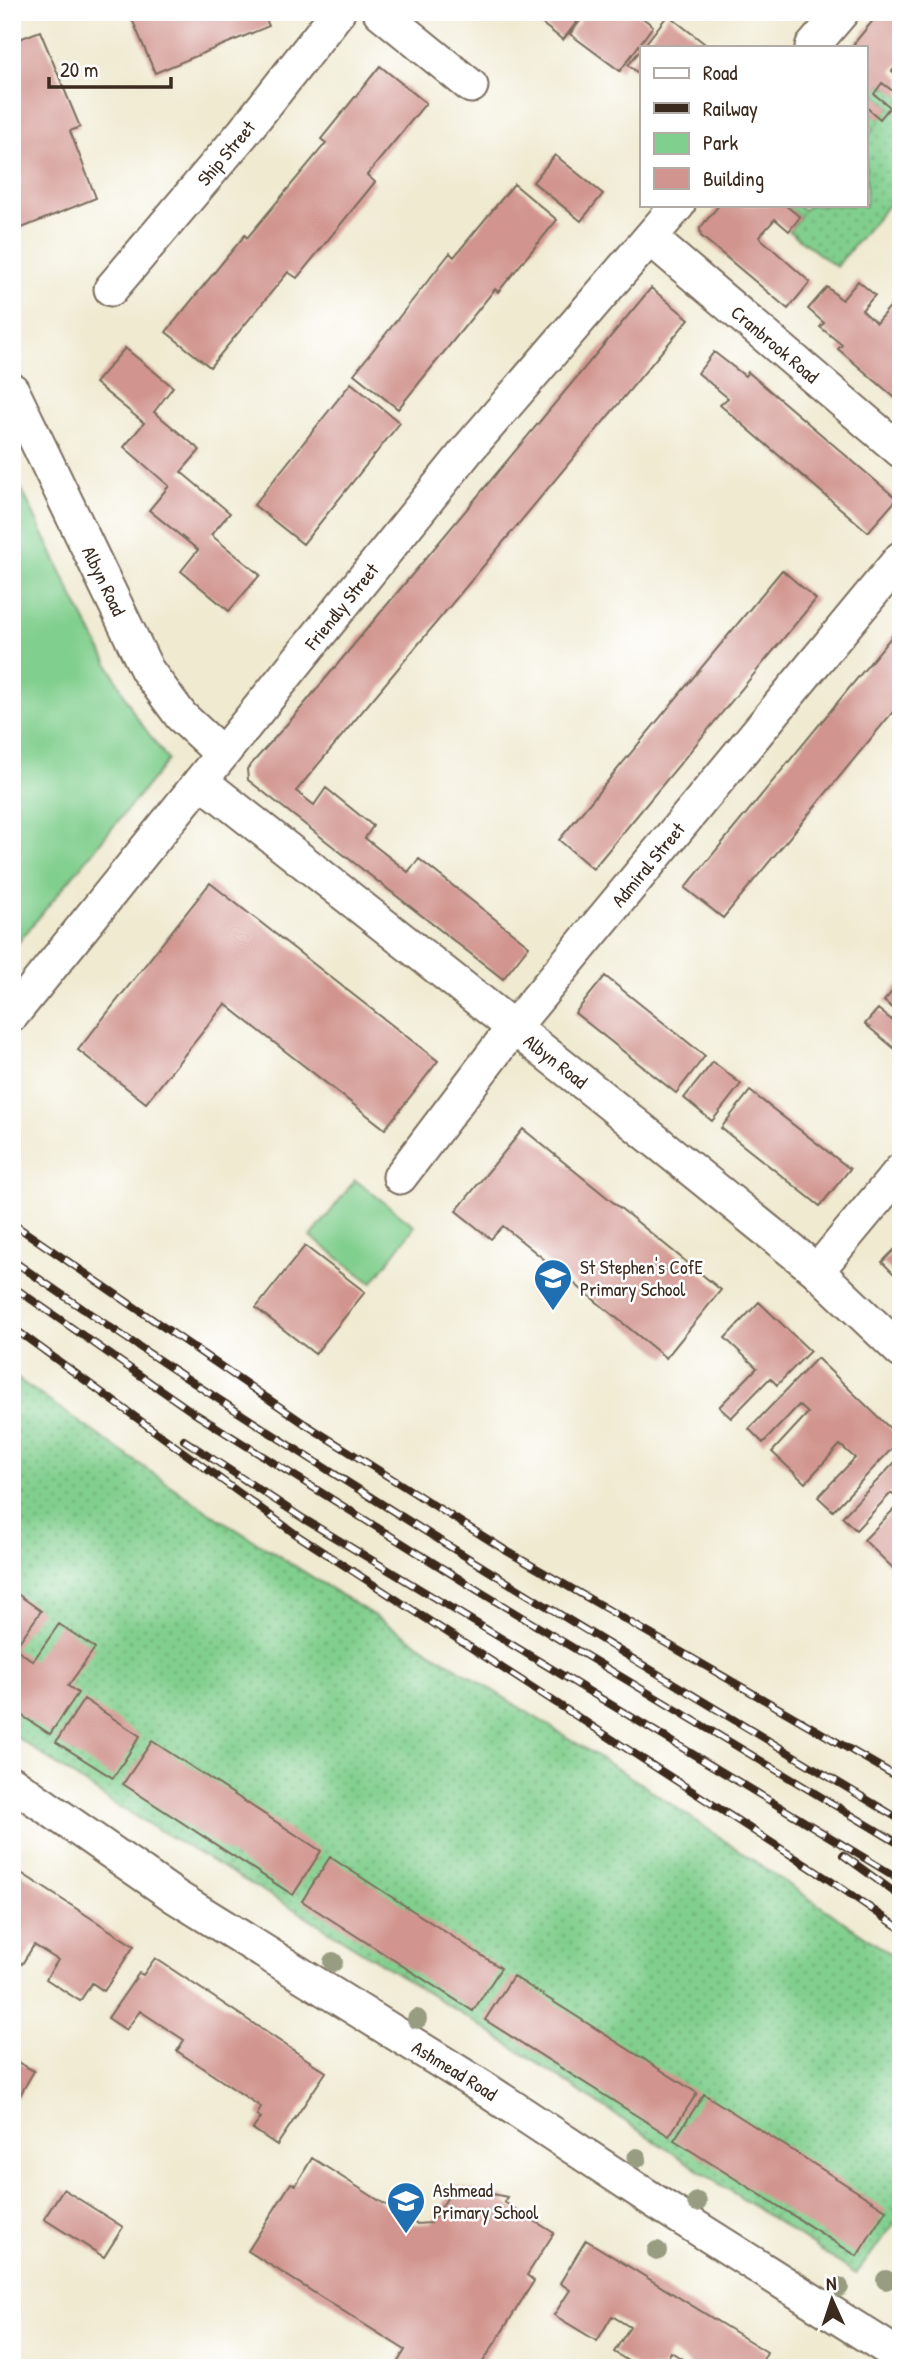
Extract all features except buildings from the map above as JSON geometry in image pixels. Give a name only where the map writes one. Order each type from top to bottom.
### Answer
[{"type":"street","name":"Ship Street","points":[[111,289],[243,133],[338,12]]},
{"type":"street","points":[[380,12],[471,86]]},
{"type":"street","points":[[813,46],[842,12]]},
{"type":"street","name":"Friendly Street","points":[[12,1015],[469,448],[677,206]]},
{"type":"street","name":"Cranbrook Road","points":[[650,238],[901,451]]},
{"type":"street","name":"Albyn Road","points":[[12,390],[147,670],[181,716],[221,753]]},
{"type":"street","name":"Admiral Street","points":[[400,1177],[513,1028],[901,558]]},
{"type":"street","name":"Albyn Road","points":[[201,781],[817,1272],[901,1351]]},
{"type":"street","points":[[817,1272],[901,1170]]},
{"type":"street","name":"Ashmead Road","points":[[12,1783],[176,1897],[482,2087],[656,2202],[901,2357]]},
{"type":"green space","points":[[882,83],[901,96],[901,190],[836,267],[789,231],[800,217],[786,206],[798,206],[804,210],[807,206],[867,206],[867,137],[874,128],[867,122],[867,108],[880,119],[890,107],[874,94]]},
{"type":"green space","points":[[12,469],[73,597],[135,715],[168,760],[12,950]]},
{"type":"green space","points":[[355,1180],[415,1226],[372,1283],[311,1237]]},
{"type":"green space","points":[[12,1375],[204,1509],[640,1783],[901,1961],[901,2215],[856,2274],[487,2030],[304,1915],[114,1804],[12,1734]]},
{"type":"railway","points":[[12,1223],[305,1424],[505,1550],[901,1779]]},
{"type":"railway","points":[[12,1260],[230,1407],[451,1548],[901,1820]]},
{"type":"railway","points":[[12,1286],[194,1413],[482,1593],[901,1845]]},
{"type":"railway","points":[[12,1327],[297,1535],[901,1929]]},
{"type":"railway","points":[[184,1440],[304,1519],[901,1880]]},
{"type":"railway","points":[[843,1855],[901,1897]]},
{"type":"place","name":"St Stephen's CofE Primary School","points":[[553,1312]]},
{"type":"place","name":"Ashmead Primary School","points":[[406,2235]]}]
